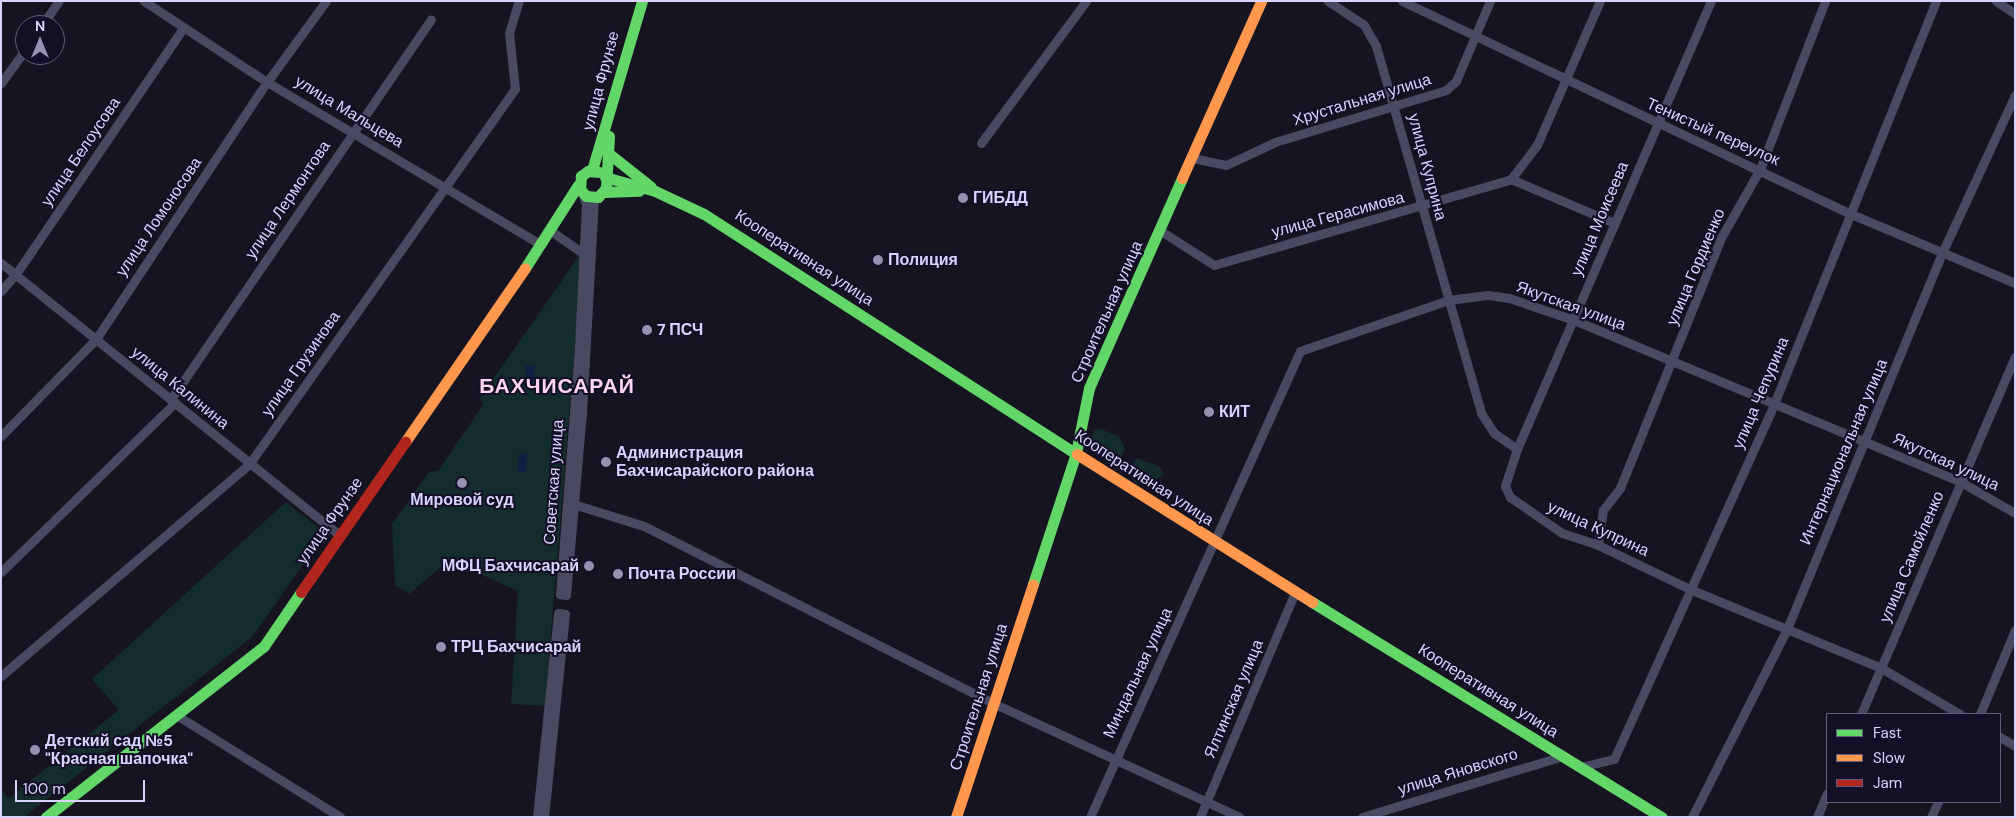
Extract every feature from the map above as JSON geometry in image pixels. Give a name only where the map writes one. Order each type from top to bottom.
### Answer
[{"type":"main road","name":"улица Фрунзе","points":[[592,170],[611,111],[627,44],[642,1]]},
{"type":"main road","name":"Строительная улица","points":[[956,817],[995,704],[1076,453],[1089,388],[1193,158],[1261,1]]},
{"type":"main road","points":[[589,193],[605,177],[611,111]]},
{"type":"main road","points":[[607,152],[655,191]]},
{"type":"main road","points":[[589,193],[581,176],[592,170]]},
{"type":"main road","name":"Кооперативная улица","points":[[592,170],[605,177],[655,191],[704,214],[1214,542],[1662,817]]},
{"type":"main road","points":[[589,193],[655,191]]},
{"type":"main road","name":"улица Фрунзе","points":[[46,817],[178,716],[264,646],[551,231],[589,193]]},
{"type":"street","points":[[49,15],[59,1]]},
{"type":"street","name":"улица Мальцева","points":[[144,1],[267,82],[353,131],[541,245]]},
{"type":"street","name":"улица Ломоносова","points":[[1,436],[96,339],[267,82],[326,1]]},
{"type":"street","name":"улица Грузинова","points":[[1,676],[250,463],[444,186],[515,89],[509,33],[519,1]]},
{"type":"street","points":[[980,143],[1086,1]]},
{"type":"street","name":"улица Куприна","points":[[1328,1],[1352,15],[1371,35],[1395,106],[1421,208],[1481,413],[1494,433],[1517,449],[1505,486],[1510,497],[1562,533],[1598,545],[1692,590],[1881,668],[1958,713]]},
{"type":"street","name":"Тенистый переулок","points":[[1402,1],[1656,124],[1760,169],[1851,214],[2015,284]]},
{"type":"street","name":"Хрустальная улица","points":[[1193,158],[1226,165],[1275,142],[1452,87],[1490,1]]},
{"type":"street","points":[[1600,1],[1537,145],[1511,179],[1614,223]]},
{"type":"street","name":"улица Моисеева","points":[[1517,449],[1574,320],[1656,124],[1711,1]]},
{"type":"street","name":"улица Гордиенко","points":[[1598,545],[1603,510],[1620,488],[1673,362],[1722,236],[1760,169],[1825,1]]},
{"type":"street","name":"улица Чепурина","points":[[1581,767],[1614,759],[1692,590],[1774,404],[1936,1]]},
{"type":"street","points":[[1996,1],[2015,14]]},
{"type":"street","name":"улица Лермонтова","points":[[1,572],[173,401],[353,131],[431,19]]},
{"type":"street","name":"улица Белоусова","points":[[1,290],[16,274],[183,28]]},
{"type":"street","points":[[1,83],[15,64]]},
{"type":"street","name":"Интернациональная улица","points":[[1692,817],[1786,629],[1942,253],[2015,94]]},
{"type":"street","name":"улица Герасимова","points":[[1160,231],[1214,265],[1421,208],[1511,179]]},
{"type":"street","name":"Советская улица","points":[[560,594],[566,595],[587,256],[586,204],[589,193]]},
{"type":"street","points":[[551,231],[587,256]]},
{"type":"street","name":"улица Калинина","points":[[1,263],[340,536]]},
{"type":"street","name":"Якутская улица","points":[[1214,542],[1300,351],[1448,300],[1479,295],[1508,298],[1574,320],[1961,482],[2015,513]]},
{"type":"street","name":"улица Самойленко","points":[[1861,713],[2015,357]]},
{"type":"street","points":[[571,503],[644,526],[995,704],[1205,804],[1239,817]]},
{"type":"street","name":"Миндальная улица","points":[[1090,817],[1214,542]]},
{"type":"street","name":"Ялтинская улица","points":[[1200,817],[1295,592]]},
{"type":"street","points":[[537,817],[558,613],[565,614],[544,817]]},
{"type":"street","points":[[1980,713],[2015,630]]},
{"type":"street","points":[[178,716],[340,817]]},
{"type":"street","points":[[2001,738],[2015,746]]},
{"type":"street","name":"улица Яновского","points":[[1362,817],[1563,756]]},
{"type":"street","points":[[1817,817],[1826,795]]},
{"type":"street","points":[[1930,817],[1937,803]]},
{"type":"green space","points":[[583,250],[545,706],[511,704],[518,591],[449,560],[409,594],[395,585],[392,524],[429,472],[438,471],[483,405],[480,398]]},
{"type":"green space","points":[[1100,429],[1119,436],[1125,449],[1116,466],[1110,467],[1090,444],[1094,430]]},
{"type":"green space","points":[[1136,458],[1159,466],[1164,475],[1147,486],[1135,483],[1129,473]]},
{"type":"green space","points":[[286,502],[325,533],[253,636],[24,817],[1,817],[1,790],[9,798],[119,710],[92,679]]},
{"type":"water","points":[[526,365],[535,366],[533,386],[524,385]]},
{"type":"water","points":[[519,453],[527,453],[526,472],[517,472]]},
{"type":"traffic: fast","points":[[592,170],[642,1]]},
{"type":"traffic: fast","points":[[599,172],[588,171],[581,176],[580,189],[586,196],[598,197],[606,188],[609,136]]},
{"type":"traffic: fast","points":[[607,152],[651,187]]},
{"type":"traffic: fast","points":[[605,177],[655,191],[704,214],[1077,454]]},
{"type":"traffic: fast","points":[[1033,584],[1076,453],[1089,388],[1182,178]]},
{"type":"traffic: fast","points":[[525,268],[578,185]]},
{"type":"traffic: fast","points":[[604,192],[639,191]]},
{"type":"traffic: fast","points":[[46,817],[264,646],[301,592]]},
{"type":"traffic: fast","points":[[1312,602],[1662,817]]},
{"type":"traffic: slow","points":[[1182,178],[1261,1]]},
{"type":"traffic: slow","points":[[405,442],[525,268]]},
{"type":"traffic: slow","points":[[1077,454],[1312,602]]},
{"type":"traffic: slow","points":[[956,817],[1033,584]]},
{"type":"traffic: jam","points":[[301,592],[405,442]]},
{"type":"place","name":"ГИБДД","points":[[963,198]]},
{"type":"place","name":"Полиция","points":[[878,260]]},
{"type":"place","name":"7 ПСЧ","points":[[647,330]]},
{"type":"place","name":"КИТ","points":[[1209,412]]},
{"type":"place","name":"Администрация Бахчисарайского района","points":[[606,462]]},
{"type":"place","name":"Мировой суд","points":[[462,483]]},
{"type":"place","name":"МФЦ Бахчисарай","points":[[589,566]]},
{"type":"place","name":"Почта России","points":[[618,574]]},
{"type":"place","name":"ТРЦ Бахчисарай","points":[[441,647]]},
{"type":"place","name":"Детский сад №5 \"Красная шапочка\"","points":[[35,750]]},
{"type":"district","name":"БАХЧИСАРАЙ","points":[[557,386]]}]
